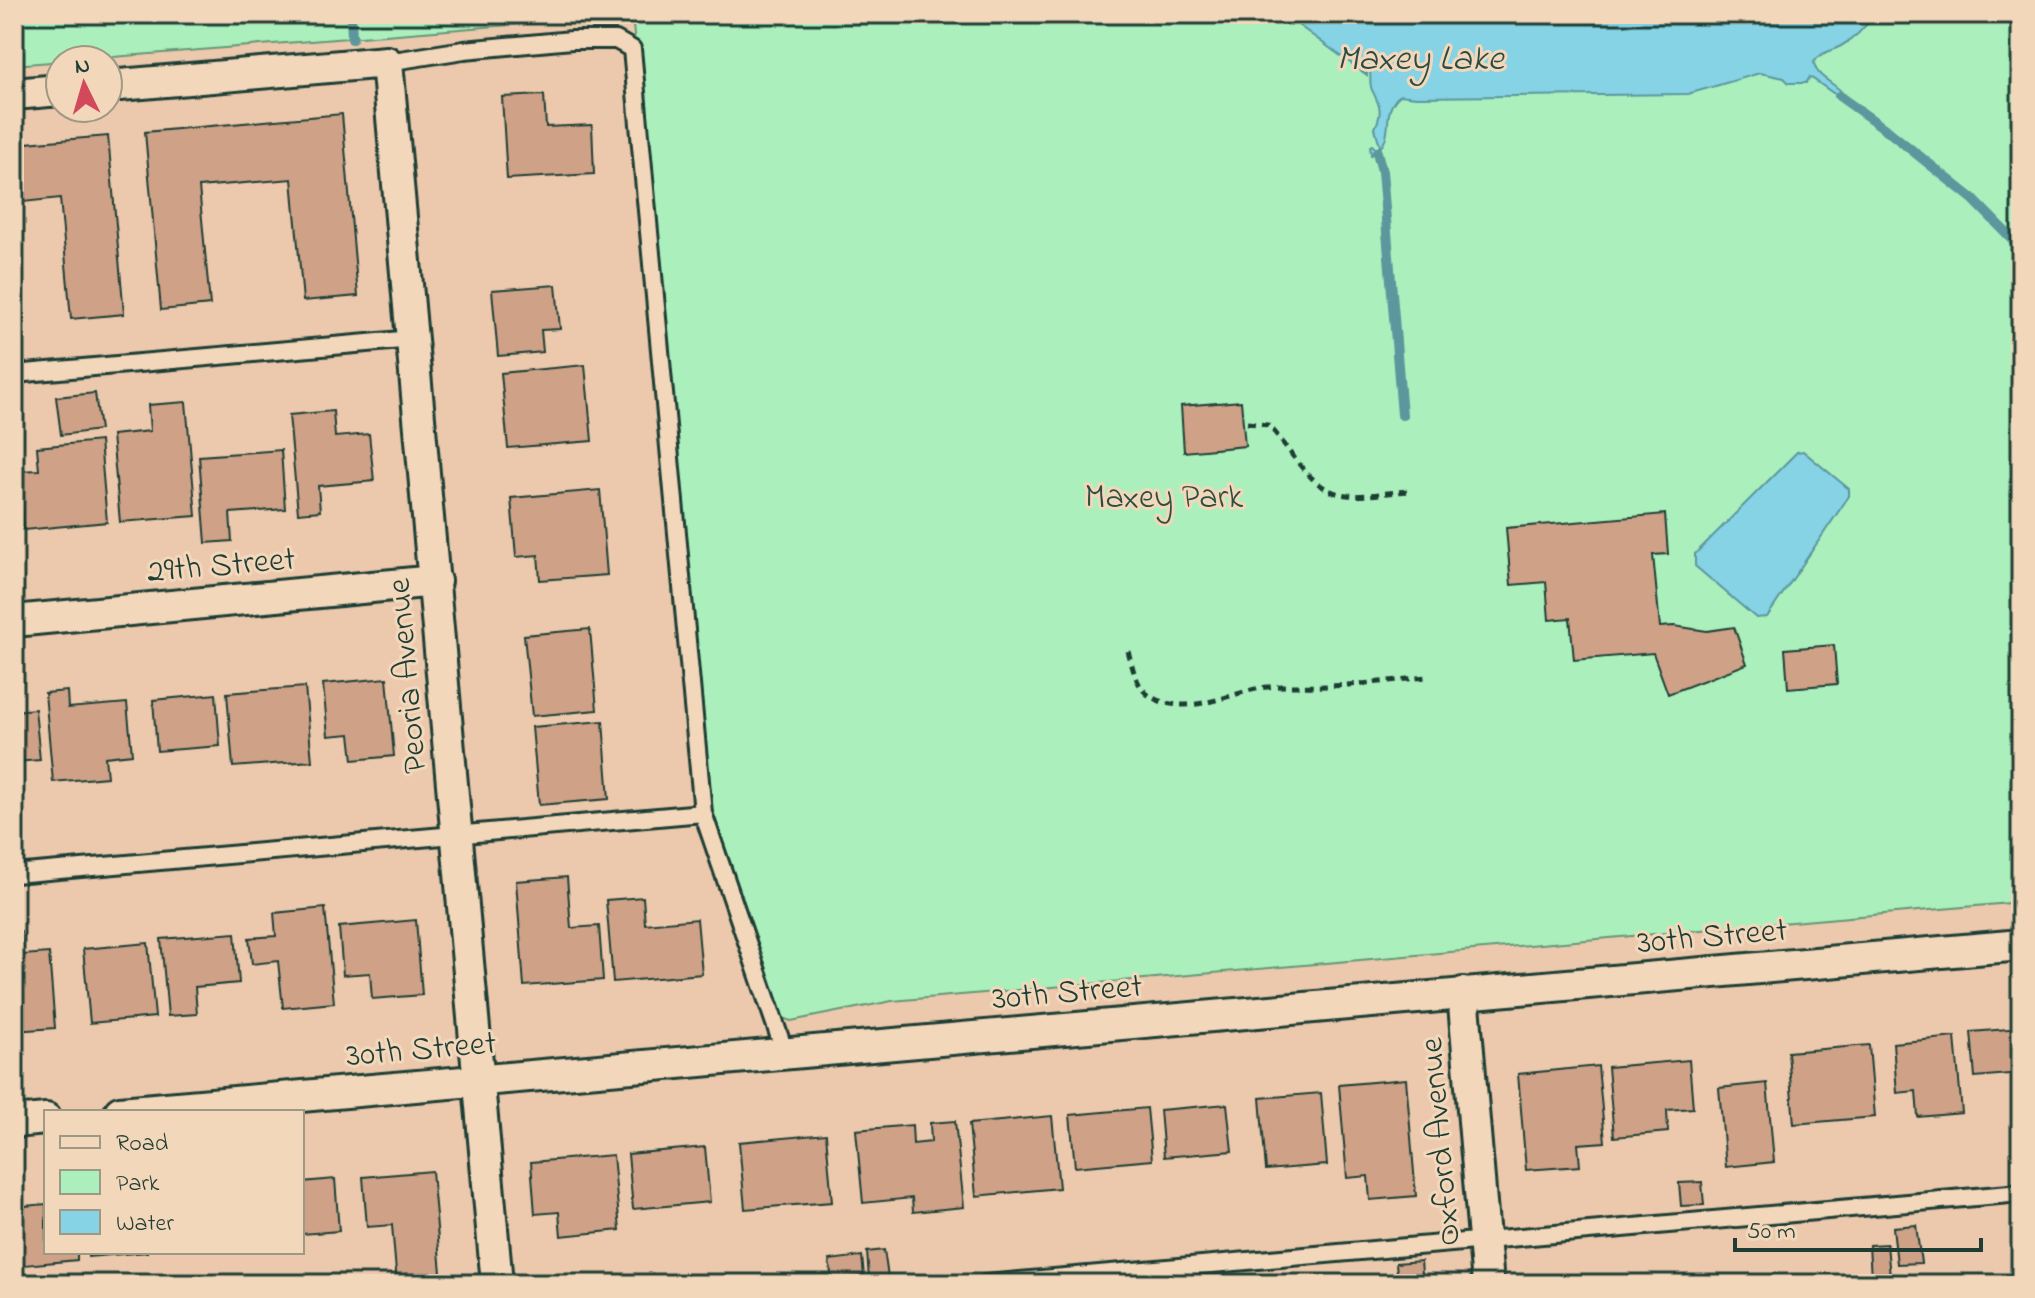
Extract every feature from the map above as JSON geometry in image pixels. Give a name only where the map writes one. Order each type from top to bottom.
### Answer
[{"type":"street","points":[[124,85],[387,62]]},
{"type":"street","name":"Peoria Avenue","points":[[387,62],[497,1284]]},
{"type":"street","points":[[14,94],[44,91]]},
{"type":"street","name":"29th Street","points":[[14,621],[435,581]]},
{"type":"street","name":"30th Street","points":[[142,1110],[2021,945]]},
{"type":"street","name":"Oxford Avenue","points":[[1463,993],[1488,1284]]},
{"type":"street","points":[[14,1122],[44,1119]]},
{"type":"lane","points":[[387,62],[464,50],[572,40],[616,40],[632,49],[703,813],[785,1053]]},
{"type":"lane","points":[[14,374],[413,339]]},
{"type":"lane","points":[[14,874],[703,813]]},
{"type":"lane","points":[[986,1284],[2021,1193]]},
{"type":"path","points":[[1247,423],[1268,425],[1310,477],[1333,492],[1357,495],[1410,491]]},
{"type":"path","points":[[1128,651],[1142,688],[1150,696],[1174,705],[1198,704],[1265,688],[1427,677]]},
{"type":"green space","name":"Maxey Park","points":[[14,14],[2021,14],[2021,902],[892,1001],[791,1021],[785,1019],[775,1007],[712,817],[632,15],[124,56],[124,44],[44,44],[44,63],[14,65]]},
{"type":"water","name":"Maxey Lake","points":[[1283,14],[1874,14],[1856,36],[1814,62],[1818,73],[1845,96],[1833,93],[1810,77],[1806,83],[1789,83],[1784,78],[1760,73],[1688,94],[1400,95],[1390,110],[1385,141],[1380,148],[1371,155],[1370,146],[1376,149],[1380,146],[1375,128],[1380,113],[1371,88],[1370,69],[1367,69],[1367,75]]},
{"type":"water","points":[[1803,451],[1849,489],[1849,496],[1767,617],[1756,618],[1695,566],[1695,554],[1797,452]]},
{"type":"building","points":[[544,95],[546,127],[592,125],[594,174],[507,179],[502,97]]},
{"type":"building","points":[[342,114],[358,296],[303,301],[292,179],[199,187],[210,305],[161,310],[145,132]]},
{"type":"building","points":[[108,136],[124,314],[71,319],[60,198],[14,203],[14,144]]},
{"type":"building","points":[[556,285],[560,329],[541,330],[543,352],[498,356],[492,290]]},
{"type":"building","points":[[585,365],[592,441],[508,448],[501,373]]},
{"type":"building","points":[[95,393],[100,430],[61,435],[56,397]]},
{"type":"building","points":[[1241,401],[1245,446],[1184,452],[1181,406]]},
{"type":"building","points":[[186,402],[196,516],[120,522],[112,435],[150,431],[148,405]]},
{"type":"building","points":[[333,411],[335,437],[369,434],[374,481],[318,486],[320,511],[298,513],[289,415]]},
{"type":"building","points":[[100,441],[107,522],[24,530],[19,471],[39,470],[37,447]]},
{"type":"building","points":[[281,450],[285,509],[230,513],[232,541],[206,543],[199,456]]},
{"type":"building","points":[[600,490],[607,575],[540,580],[538,555],[516,557],[511,498]]},
{"type":"building","points":[[1665,514],[1668,554],[1653,555],[1660,627],[1707,631],[1734,627],[1747,664],[1668,694],[1653,653],[1574,660],[1570,618],[1549,620],[1546,582],[1511,585],[1506,528]]},
{"type":"building","points":[[590,629],[597,710],[532,716],[524,635]]},
{"type":"building","points":[[1834,645],[1837,684],[1788,688],[1785,649]]},
{"type":"building","points":[[387,678],[394,756],[353,760],[350,734],[328,736],[323,684]]},
{"type":"building","points":[[305,687],[312,761],[233,767],[227,693]]},
{"type":"building","points":[[67,691],[68,708],[127,703],[132,754],[105,757],[107,777],[53,782],[45,693]]},
{"type":"building","points":[[216,694],[220,746],[157,751],[153,700]]},
{"type":"building","points":[[35,709],[40,760],[14,762],[14,711]]},
{"type":"building","points":[[603,721],[609,799],[539,805],[532,727]]},
{"type":"building","points":[[567,877],[571,928],[599,926],[603,980],[524,986],[516,881]]},
{"type":"building","points":[[643,897],[645,924],[697,919],[702,974],[613,982],[606,900]]},
{"type":"building","points":[[325,908],[334,1003],[283,1008],[278,961],[252,964],[249,938],[276,936],[274,913]]},
{"type":"building","points":[[416,920],[422,995],[372,999],[370,973],[343,975],[339,927]]},
{"type":"building","points":[[21,932],[23,955],[49,953],[55,1028],[14,1031],[14,933]]},
{"type":"building","points":[[235,933],[239,983],[195,987],[197,1014],[168,1016],[161,939]]},
{"type":"building","points":[[148,943],[155,1017],[90,1023],[83,949]]},
{"type":"building","points":[[2021,1028],[2021,1073],[1975,1077],[1971,1032]]},
{"type":"building","points":[[1955,1037],[1962,1113],[1918,1117],[1916,1091],[1897,1093],[1893,1043]]},
{"type":"building","points":[[1869,1045],[1875,1117],[1794,1124],[1788,1052]]},
{"type":"building","points":[[1689,1060],[1693,1108],[1667,1110],[1668,1132],[1614,1137],[1608,1067]]},
{"type":"building","points":[[1598,1066],[1605,1142],[1578,1144],[1580,1166],[1526,1170],[1518,1074]]},
{"type":"building","points":[[1406,1079],[1416,1196],[1370,1200],[1368,1176],[1347,1178],[1339,1085]]},
{"type":"building","points":[[1767,1083],[1774,1162],[1726,1167],[1719,1088]]},
{"type":"building","points":[[1321,1093],[1327,1165],[1266,1170],[1260,1098]]},
{"type":"building","points":[[1227,1104],[1232,1151],[1164,1157],[1160,1110]]},
{"type":"building","points":[[1147,1108],[1152,1160],[1075,1167],[1070,1115]]},
{"type":"building","points":[[1052,1116],[1059,1188],[976,1196],[969,1124]]},
{"type":"building","points":[[955,1121],[964,1207],[913,1212],[912,1198],[863,1203],[856,1130],[912,1125],[913,1144],[931,1142],[930,1123]]},
{"type":"building","points":[[826,1134],[832,1202],[745,1209],[739,1142]]},
{"type":"building","points":[[705,1147],[710,1202],[633,1209],[628,1154]]},
{"type":"building","points":[[613,1155],[620,1230],[561,1236],[559,1212],[535,1214],[531,1162]]},
{"type":"building","points":[[432,1171],[442,1284],[397,1284],[392,1225],[367,1227],[363,1177]]},
{"type":"building","points":[[335,1179],[339,1231],[304,1234],[304,1182]]},
{"type":"building","points":[[1702,1182],[1704,1205],[1681,1206],[1679,1183]]},
{"type":"building","points":[[44,1204],[44,1254],[77,1254],[77,1260],[14,1266],[14,1207]]},
{"type":"building","points":[[1916,1225],[1921,1263],[1897,1264],[1893,1227]]},
{"type":"building","points":[[1887,1244],[1890,1277],[1871,1278],[1869,1245]]},
{"type":"building","points":[[884,1250],[888,1277],[869,1279],[867,1252]]},
{"type":"building","points":[[88,1254],[124,1254],[88,1257]]},
{"type":"building","points":[[862,1256],[864,1276],[832,1280],[829,1260]]},
{"type":"building","points":[[1421,1261],[1423,1284],[1398,1284],[1396,1263]]},
{"type":"waterway","points":[[351,14],[352,39]]},
{"type":"waterway","points":[[1839,96],[1973,199],[2021,248]]},
{"type":"waterway","points":[[1377,152],[1382,171],[1402,415]]}]
